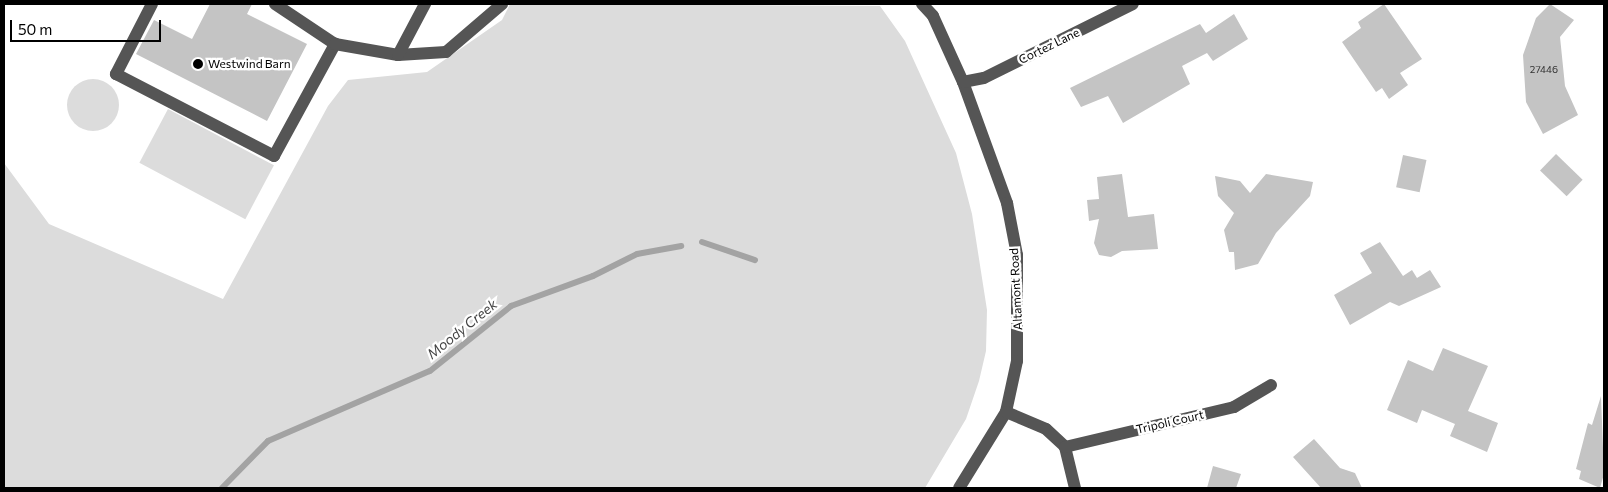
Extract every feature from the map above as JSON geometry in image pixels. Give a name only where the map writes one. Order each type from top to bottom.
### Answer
[{"type":"street","points":[[152,4],[116,74],[274,156],[335,44]]},
{"type":"street","points":[[275,4],[335,44],[398,56],[446,52],[502,4]]},
{"type":"street","points":[[398,56],[425,4]]},
{"type":"street","name":"Altamont Road","points":[[922,4],[933,16],[963,82],[1007,203],[1017,255],[1017,361],[1006,412],[959,488]]},
{"type":"street","name":"Cortez Lane","points":[[963,82],[984,78],[1133,4]]},
{"type":"street","name":"Tripoli Court","points":[[1065,447],[1234,407],[1271,385]]},
{"type":"street","points":[[1006,412],[1046,429],[1065,447],[1075,488]]},
{"type":"shaded area","points":[[510,4],[880,6],[905,41],[956,153],[972,214],[987,310],[986,351],[979,381],[966,419],[925,488],[4,488],[4,163],[49,224],[223,299],[328,106],[348,80],[427,72],[502,20]]},
{"type":"shaded area","points":[[93,79],[103,81],[111,87],[117,95],[119,105],[117,115],[111,123],[103,129],[93,131],[83,129],[75,123],[69,115],[67,105],[69,95],[75,87],[83,81]]},
{"type":"shaded area","points":[[168,109],[274,165],[245,219],[139,163]]},
{"type":"building","name":"Westwind Barn","points":[[210,4],[252,4],[247,14],[307,44],[267,121],[136,54],[154,20],[192,39]]},
{"type":"building","points":[[1384,4],[1422,59],[1400,73],[1408,85],[1389,99],[1382,88],[1376,92],[1342,42],[1361,28],[1358,22]]},
{"type":"building","points":[[1550,4],[1574,20],[1560,37],[1565,86],[1578,115],[1543,134],[1526,102],[1523,55],[1536,18]]},
{"type":"building","points":[[1234,14],[1248,39],[1213,61],[1207,53],[1182,66],[1190,84],[1123,123],[1108,96],[1081,107],[1070,88],[1200,24],[1206,33]]},
{"type":"building","points":[[1556,154],[1583,180],[1567,196],[1540,171]]},
{"type":"building","points":[[1403,155],[1426,160],[1420,192],[1396,187]]},
{"type":"building","points":[[1122,174],[1128,217],[1154,214],[1158,249],[1122,251],[1111,257],[1099,255],[1094,243],[1099,219],[1089,221],[1087,200],[1099,199],[1097,177]]},
{"type":"building","points":[[1266,174],[1313,182],[1310,196],[1276,233],[1258,264],[1235,270],[1234,252],[1229,252],[1224,230],[1234,213],[1218,196],[1215,176],[1240,181],[1250,193]]},
{"type":"building","points":[[1380,242],[1403,276],[1412,270],[1417,278],[1430,270],[1441,287],[1399,306],[1390,302],[1350,325],[1334,295],[1372,273],[1360,253]]},
{"type":"building","points":[[1443,348],[1488,366],[1468,411],[1498,423],[1487,452],[1450,436],[1455,424],[1422,410],[1417,423],[1387,410],[1408,360],[1433,371]]},
{"type":"building","points":[[1601,396],[1604,474],[1600,488],[1579,479],[1581,471],[1576,469],[1588,423],[1592,425]]},
{"type":"building","points":[[1314,439],[1340,468],[1355,473],[1362,488],[1321,488],[1293,457]]},
{"type":"building","points":[[1213,466],[1241,474],[1236,488],[1207,488]]},
{"type":"waterway","name":"Moody Creek","points":[[702,242],[755,260]]},
{"type":"waterway","name":"Moody Creek","points":[[222,488],[268,441],[430,371],[511,306],[593,276],[637,254],[681,246]]},
{"type":"place","name":"Westwind Barn","points":[[198,64]]}]
